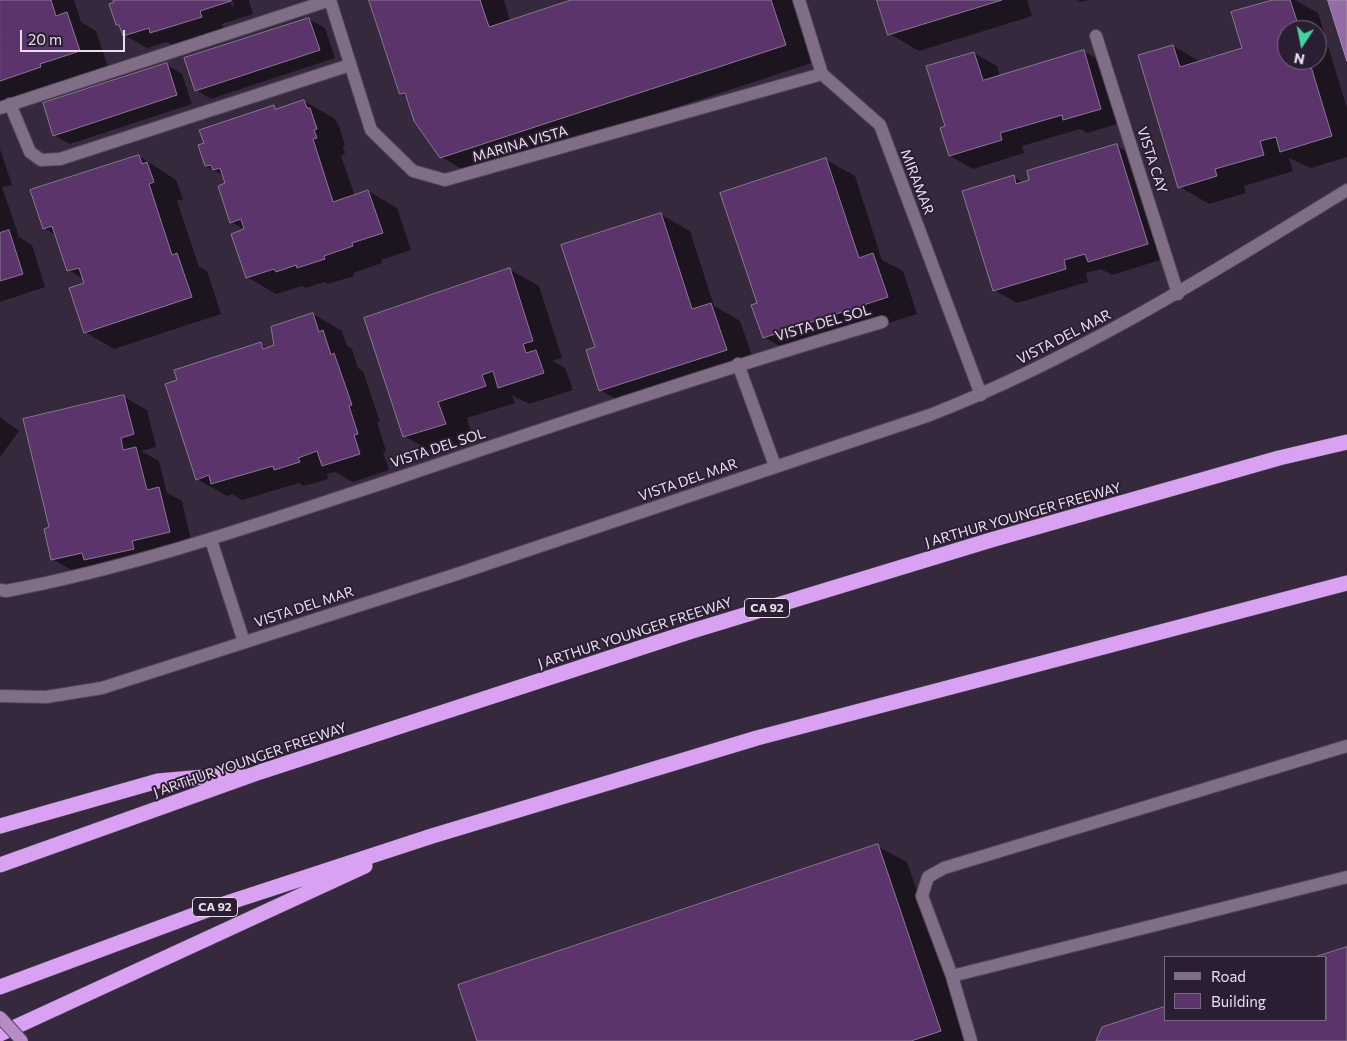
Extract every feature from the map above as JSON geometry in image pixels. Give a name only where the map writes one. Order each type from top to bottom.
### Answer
[{"type":"highway","name":"J ARTHUR YOUNGER FREEWAY","points":[[0,865],[260,772],[702,628],[991,540],[1279,458],[1347,442]]},
{"type":"highway","name":"CA 92","points":[[0,987],[218,906],[432,836],[757,738],[1347,583]]},
{"type":"highway","points":[[0,826],[158,781],[260,772]]},
{"type":"highway","points":[[0,1034],[432,836]]},
{"type":"main road","points":[[0,1016],[22,1041]]},
{"type":"street","points":[[330,0],[5,106],[30,152],[42,160],[60,158],[350,65]]},
{"type":"street","name":"MARINA VISTA","points":[[330,0],[371,130],[413,171],[445,180],[822,74]]},
{"type":"street","points":[[798,0],[822,74]]},
{"type":"street","name":"VISTA CAY","points":[[1096,36],[1178,294]]},
{"type":"street","name":"MIRAMAR","points":[[822,74],[880,125],[981,395]]},
{"type":"street","name":"VISTA DEL MAR","points":[[0,696],[46,698],[102,688],[463,572],[930,415],[981,395],[1178,294],[1347,190]]},
{"type":"street","name":"VISTA DEL SOL","points":[[0,590],[6,591],[55,582],[211,540],[738,364],[882,322]]},
{"type":"street","points":[[738,364],[775,466]]},
{"type":"street","points":[[211,540],[244,642]]},
{"type":"street","points":[[971,1041],[952,976],[922,896],[928,877],[944,868],[1347,746]]},
{"type":"street","points":[[952,976],[1347,878]]},
{"type":"shaded area","points":[[1328,0],[1347,0],[1347,61]]},
{"type":"building","points":[[0,0],[51,0],[56,16],[67,12],[80,51],[40,64],[41,67],[0,81]]},
{"type":"building","points":[[113,0],[231,1],[200,11],[202,17],[150,33],[149,28],[123,36],[119,25],[116,25],[109,4],[114,2]]},
{"type":"building","points":[[369,0],[480,0],[489,27],[571,0],[771,0],[786,45],[440,158],[414,121],[405,93],[400,94]]},
{"type":"building","points":[[877,0],[1002,0],[888,35]]},
{"type":"building","points":[[1273,0],[1290,0],[1297,20],[1277,20],[1277,70],[1312,70],[1332,136],[1280,152],[1276,137],[1260,141],[1264,155],[1215,169],[1217,176],[1178,188],[1138,55],[1173,45],[1180,67],[1242,48],[1231,12]]},
{"type":"building","points":[[309,18],[320,50],[195,91],[184,58]]},
{"type":"building","points":[[1084,50],[1101,109],[1063,120],[1062,115],[1000,133],[1002,140],[949,156],[940,128],[945,126],[926,66],[974,52],[983,80]]},
{"type":"building","points":[[167,63],[177,95],[53,136],[43,103]]},
{"type":"building","points":[[304,100],[307,108],[310,108],[317,129],[314,130],[317,138],[313,139],[333,202],[368,190],[383,233],[352,243],[353,246],[324,256],[325,259],[297,268],[296,265],[276,272],[274,269],[246,278],[231,234],[244,229],[241,219],[230,223],[218,186],[225,183],[220,168],[213,170],[211,165],[205,166],[198,145],[204,143],[199,130],[274,105],[275,109]]},
{"type":"building","points":[[1117,144],[1148,244],[1088,262],[1085,254],[1064,260],[1066,269],[993,291],[962,191],[1014,175],[1016,184],[1029,180],[1027,171]]},
{"type":"building","points":[[139,155],[142,164],[147,162],[154,182],[149,184],[172,255],[177,253],[192,297],[84,333],[69,288],[84,283],[79,268],[67,271],[52,226],[43,229],[30,190]]},
{"type":"building","points":[[826,158],[859,258],[873,253],[888,297],[763,338],[751,305],[757,303],[720,193]]},
{"type":"building","points":[[661,213],[692,309],[711,303],[727,350],[599,391],[586,350],[595,347],[561,245]]},
{"type":"building","points":[[9,230],[23,274],[0,281],[0,233]]},
{"type":"building","points":[[510,268],[533,341],[523,344],[526,353],[536,350],[544,373],[498,388],[493,371],[482,375],[486,386],[438,402],[446,424],[403,437],[364,318]]},
{"type":"building","points":[[313,313],[319,332],[323,330],[331,355],[334,353],[352,405],[349,406],[358,434],[354,435],[360,454],[322,466],[317,451],[298,458],[300,462],[274,470],[273,466],[211,484],[209,475],[196,480],[165,384],[177,380],[174,370],[261,342],[263,349],[274,345],[271,327]]},
{"type":"building","points":[[124,395],[134,434],[121,438],[123,450],[136,447],[147,490],[159,487],[170,532],[132,541],[134,549],[84,560],[82,553],[51,560],[44,529],[49,527],[23,419]]},
{"type":"building","points":[[878,844],[941,1031],[911,1041],[477,1041],[458,985]]},
{"type":"building","points":[[1347,947],[1347,1041],[1096,1041],[1102,1027],[1164,1007],[1164,1021],[1327,1021],[1327,956],[1318,956]]}]
